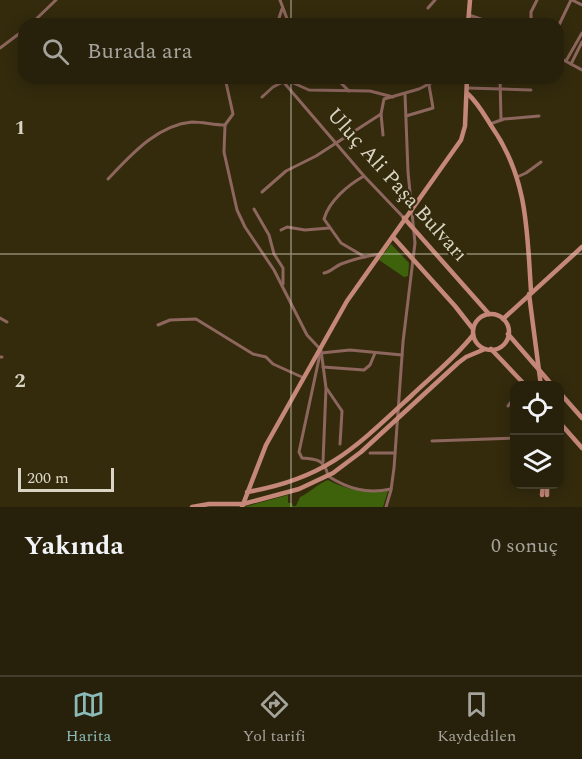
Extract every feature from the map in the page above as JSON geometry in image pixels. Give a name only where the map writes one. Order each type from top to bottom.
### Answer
[{"type":"street","points":[[37,18],[56,0]]},
{"type":"street","points":[[280,0],[287,18]]},
{"type":"street","points":[[428,8],[435,0]]},
{"type":"street","points":[[468,18],[470,0]]},
{"type":"street","points":[[531,18],[531,12],[537,0]]},
{"type":"street","points":[[563,18],[573,0],[582,5]]},
{"type":"street","points":[[279,18],[282,7]]},
{"type":"street","points":[[568,63],[582,33]]},
{"type":"street","points":[[0,48],[18,34]]},
{"type":"street","points":[[568,63],[582,42]]},
{"type":"street","points":[[564,61],[582,70]]},
{"type":"street","points":[[226,84],[233,114],[225,126],[224,152],[237,210],[245,227],[283,285],[307,335],[321,351],[326,388],[324,464],[328,476],[340,484],[372,492],[391,489]]},
{"type":"street","points":[[262,98],[276,84]]},
{"type":"street","name":"Uluç Ali Paşa Bulvarı","points":[[286,84],[364,176],[489,314],[503,319]]},
{"type":"street","points":[[294,84],[309,90],[370,91],[394,97]]},
{"type":"street","points":[[342,84],[349,91]]},
{"type":"street","points":[[383,135],[381,114],[384,99],[405,94],[429,84],[433,108],[406,116]]},
{"type":"street","points":[[242,505],[266,445],[321,351],[347,301],[461,140],[465,126],[467,84]]},
{"type":"street","points":[[500,84],[501,120]]},
{"type":"street","points":[[467,91],[531,90]]},
{"type":"street","points":[[467,91],[503,142],[517,177],[526,216],[530,293],[541,381]]},
{"type":"street","points":[[386,507],[391,489],[395,453],[415,230],[408,172],[405,94]]},
{"type":"street","points":[[262,192],[286,171],[316,156],[381,114]]},
{"type":"street","points":[[490,124],[501,120],[539,116]]},
{"type":"street","points":[[108,179],[147,142],[163,131],[194,122],[225,126]]},
{"type":"street","points":[[517,177],[541,162]]},
{"type":"street","points":[[364,176],[346,188],[332,204],[324,219],[341,243],[365,257]]},
{"type":"street","points":[[254,209],[269,235],[274,254],[283,268],[283,285]]},
{"type":"street","points":[[281,230],[287,227],[305,230],[329,228]]},
{"type":"street","name":"Uluç Ali Paşa Bulvarı","points":[[393,237],[473,332],[478,344],[488,349],[521,381]]},
{"type":"street","points":[[192,507],[209,504],[242,505],[299,489],[328,476],[362,452],[458,363],[466,357],[501,346],[508,334],[508,326],[503,319],[582,247]]},
{"type":"street","points":[[324,273],[329,273],[338,265],[380,254]]},
{"type":"street","points":[[247,492],[293,482],[351,450],[461,349],[473,332],[478,319],[489,314]]},
{"type":"street","points":[[0,318],[7,322]]},
{"type":"street","points":[[158,325],[170,320],[196,320],[253,354],[266,357],[273,364],[304,378]]},
{"type":"street","points":[[508,334],[549,381]]},
{"type":"street","points":[[321,351],[350,350],[402,355]]},
{"type":"street","points":[[321,351],[299,452],[302,458],[324,464]]},
{"type":"street","points":[[322,367],[364,370],[370,365],[375,353]]},
{"type":"street","points":[[326,388],[342,411],[340,444]]},
{"type":"street","points":[[564,398],[582,418]]},
{"type":"street","points":[[564,428],[582,448]]},
{"type":"street","points":[[432,441],[510,438]]},
{"type":"street","points":[[370,453],[395,453]]},
{"type":"street","points":[[545,489],[545,495]]},
{"type":"green space","points":[[391,244],[409,263],[408,276],[404,277],[379,260]]},
{"type":"green space","points":[[328,480],[357,490],[388,491],[383,507],[244,507],[288,495],[288,503],[296,506],[300,497]]}]
